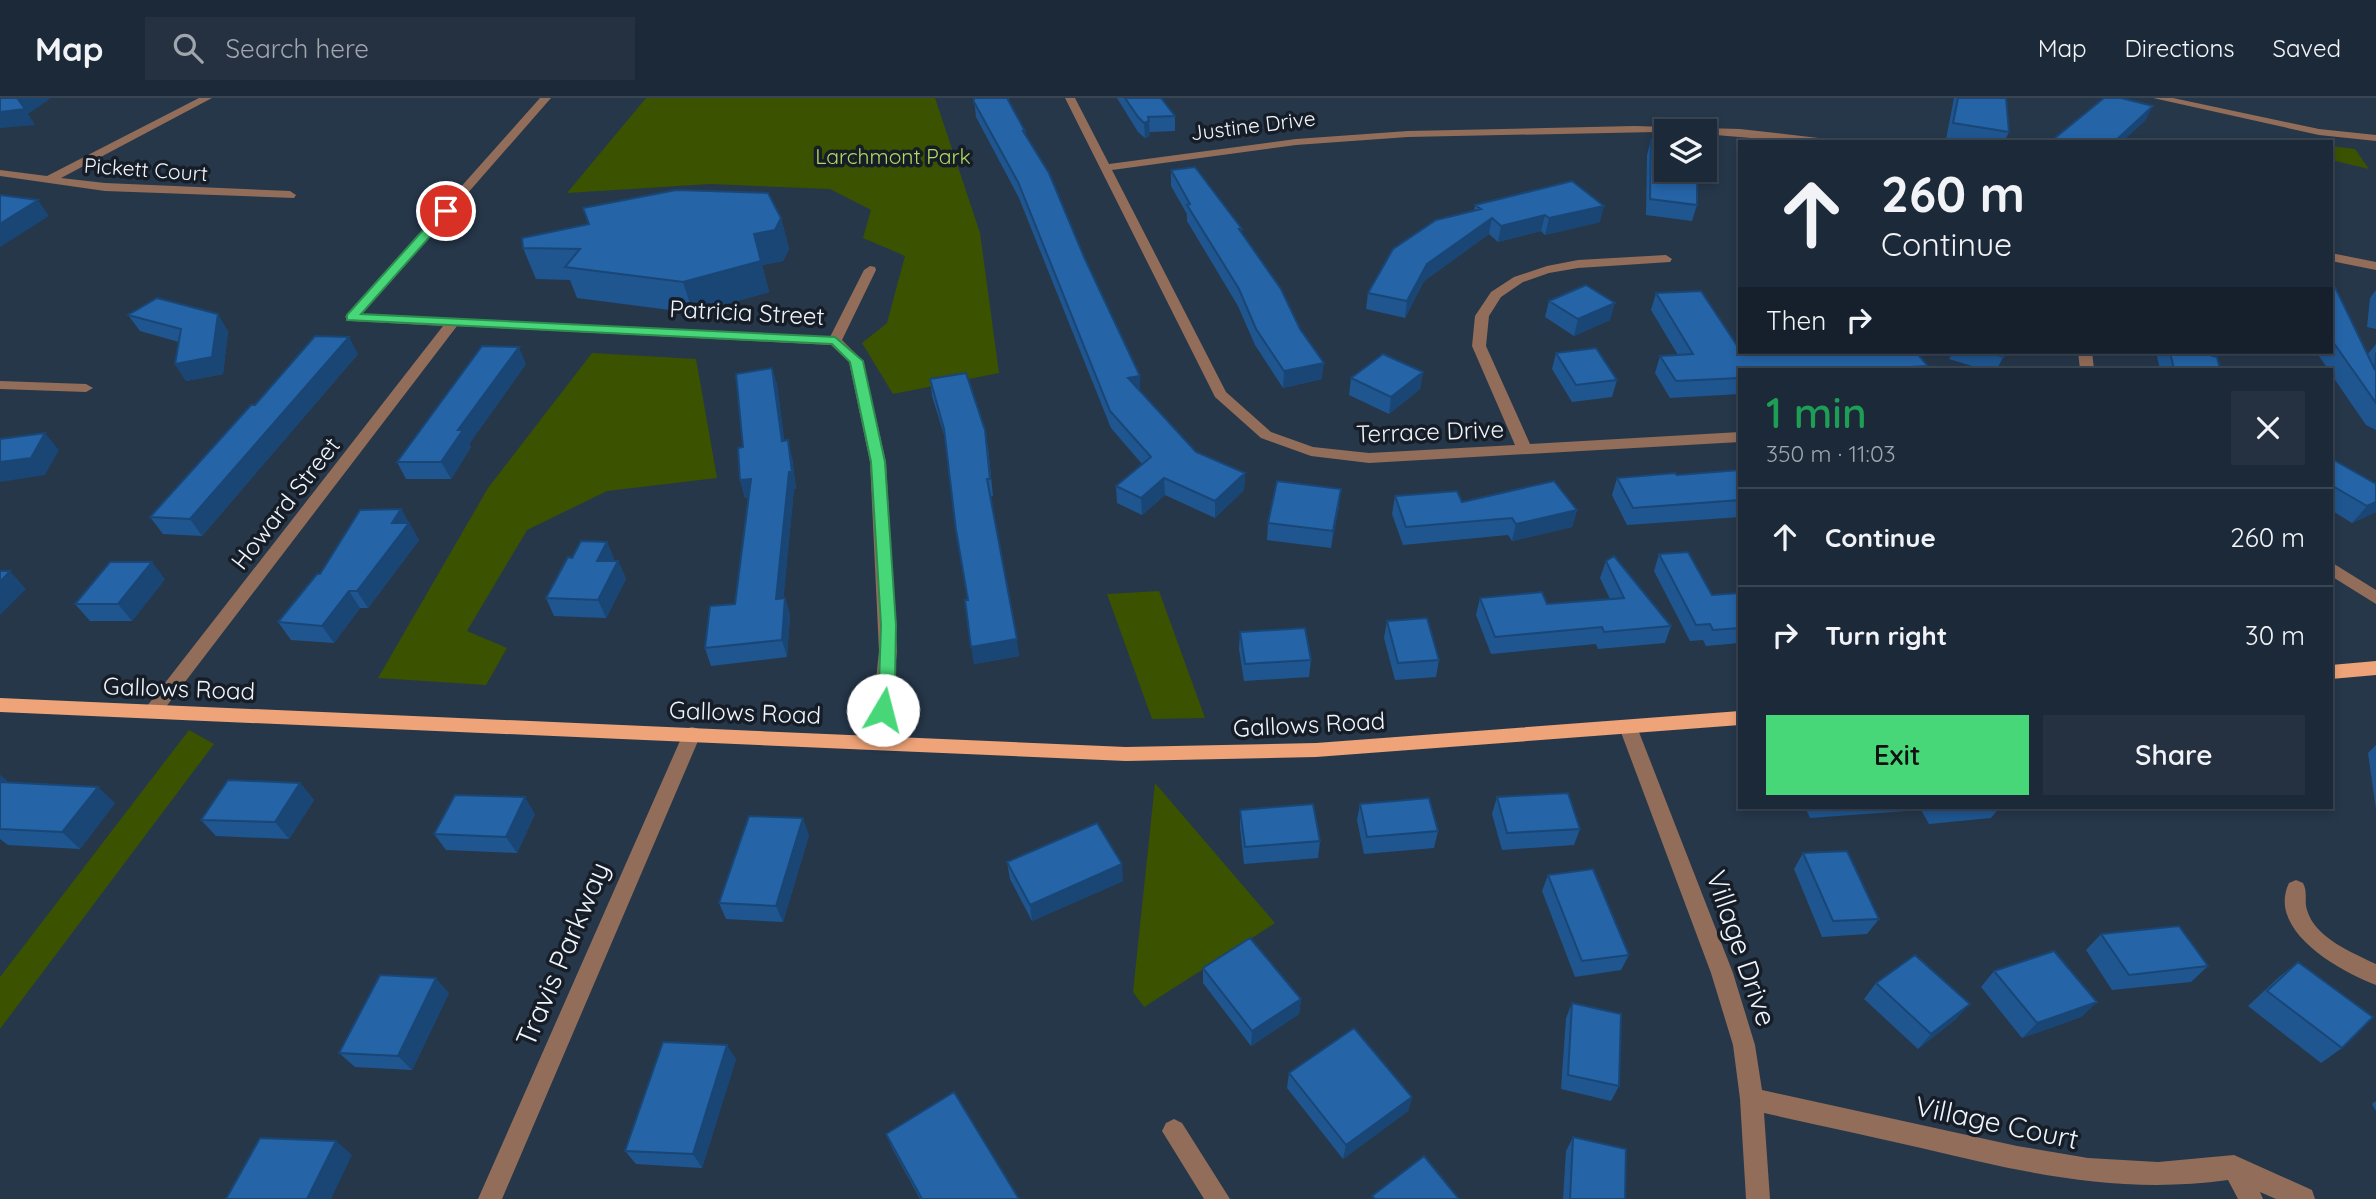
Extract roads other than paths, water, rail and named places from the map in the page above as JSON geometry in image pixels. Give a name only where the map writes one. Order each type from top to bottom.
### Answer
[{"type":"main road","points":[[2333,671],[2376,668]]},
{"type":"main road","name":"Gallows Road","points":[[0,705],[1126,754],[1315,750],[1738,718]]},
{"type":"street","points":[[46,181],[207,98]]},
{"type":"street","name":"Patricia Street","points":[[546,98],[352,317],[835,341],[856,361],[878,462],[888,651],[883,710],[872,741]]},
{"type":"street","name":"Terrace Drive","points":[[1070,98],[1220,394],[1266,435],[1311,451],[1369,458],[1738,437]]},
{"type":"street","points":[[2158,98],[2319,132],[2376,138]]},
{"type":"street","name":"Justine Drive","points":[[1104,168],[1296,142],[1408,134],[1634,129],[1740,132],[1810,140]]},
{"type":"street","name":"Pickett Court","points":[[0,173],[46,181],[171,191],[290,195]]},
{"type":"street","points":[[2333,257],[2376,266]]},
{"type":"street","points":[[1525,450],[1479,346],[1477,330],[1481,314],[1490,300],[1504,287],[1541,270],[1577,264],[1666,259]]},
{"type":"street","points":[[835,341],[870,270]]},
{"type":"street","name":"Howard Street","points":[[153,711],[453,322]]},
{"type":"street","points":[[0,385],[86,388]]},
{"type":"street","points":[[2333,569],[2376,598]]},
{"type":"street","name":"Village Drive","points":[[1628,727],[1722,973],[1744,1045],[1752,1099],[1758,1199]]},
{"type":"street","name":"Travis Parkway","points":[[490,1199],[692,734]]},
{"type":"street","points":[[2296,889],[2297,914],[2310,934],[2335,954],[2376,975]]},
{"type":"street","name":"Village Court","points":[[1752,1099],[2066,1169],[2138,1175],[2234,1167]]},
{"type":"street","points":[[1174,1131],[1218,1199]]},
{"type":"street","points":[[2234,1167],[2251,1199]]},
{"type":"street","points":[[2234,1167],[2303,1199]]},
{"type":"park label","name":"Larchmont Park","points":[[893,156]]}]
